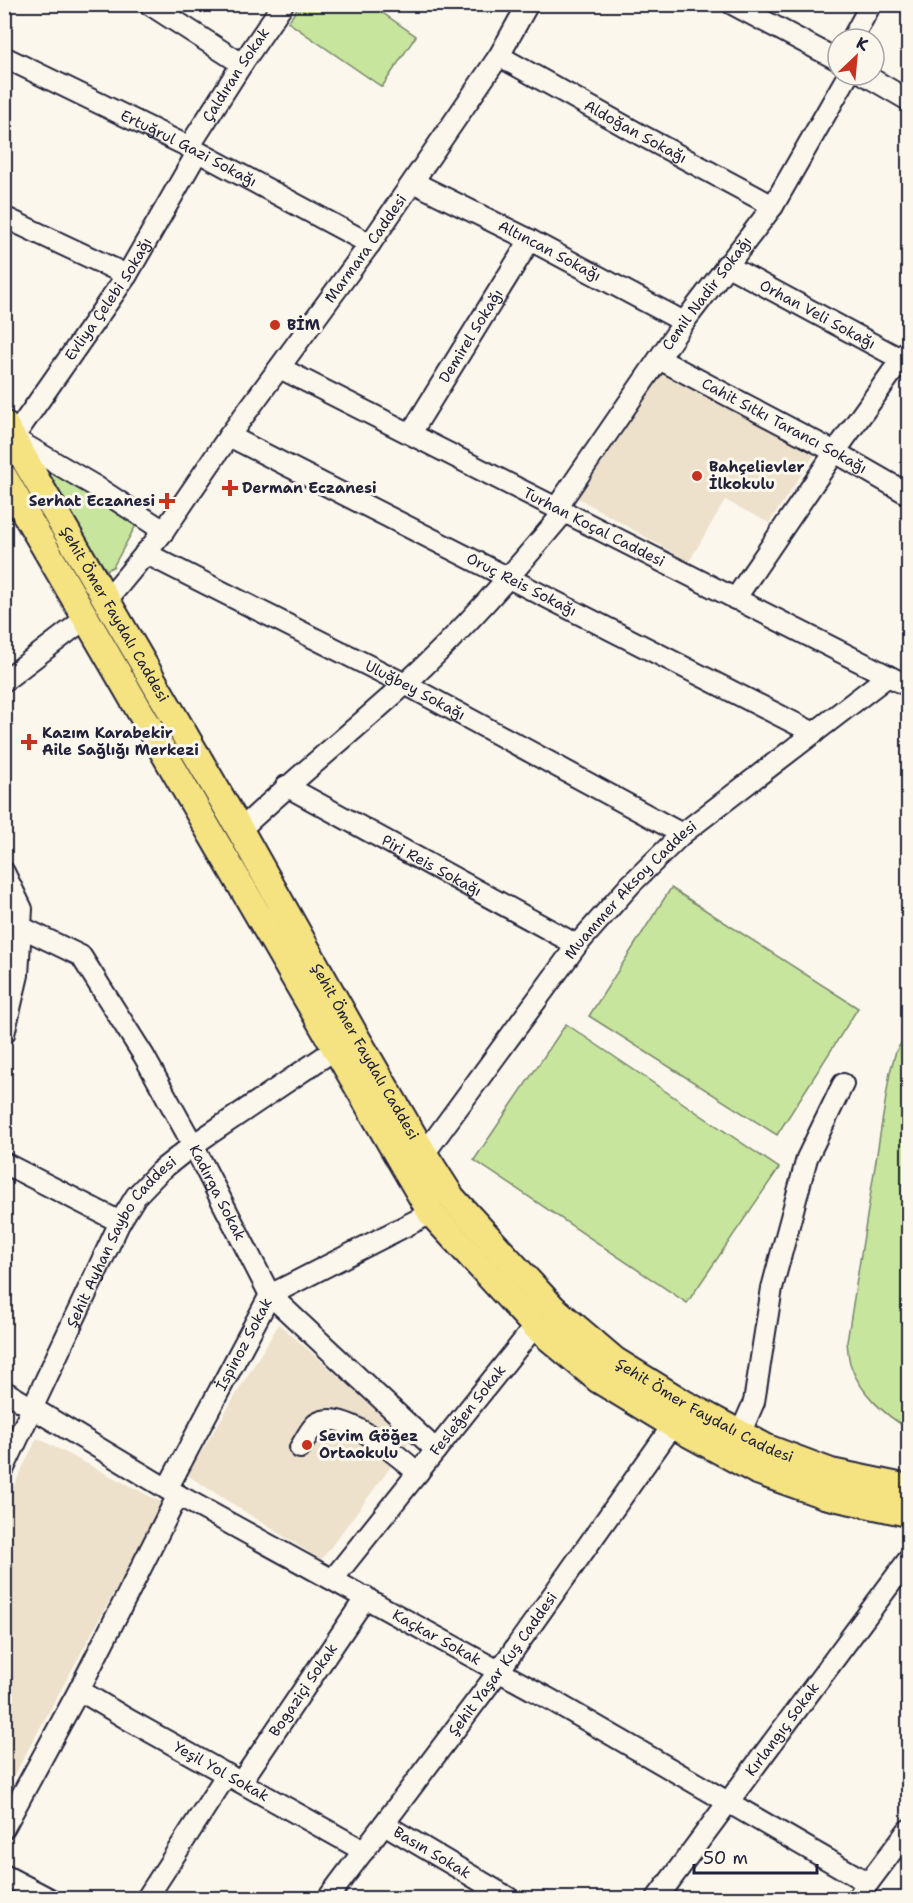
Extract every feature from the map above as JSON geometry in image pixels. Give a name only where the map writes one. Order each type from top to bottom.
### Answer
[{"type":"main road","name":"Şehit Ömer Faydalı Caddesi","points":[[9,431],[424,1154],[452,1198],[553,1308],[679,1414],[768,1475],[824,1496],[909,1513]]},
{"type":"main road","name":"Şehit Ömer Faydalı Caddesi","points":[[4,477],[430,1213],[535,1326],[599,1380],[679,1414],[741,1434],[767,1448],[831,1472],[909,1488]]},
{"type":"main road","points":[[86,618],[106,602]]},
{"type":"street","points":[[149,4],[242,64]]},
{"type":"street","name":"Çaldıran Sokak","points":[[193,150],[242,64],[283,4]]},
{"type":"street","name":"Marmara Caddesi","points":[[106,602],[164,531],[229,436],[370,244],[499,56],[528,4]]},
{"type":"street","points":[[732,4],[826,54]]},
{"type":"street","points":[[859,27],[871,4]]},
{"type":"street","name":"Aldoğan Sokağı","points":[[499,56],[773,206]]},
{"type":"street","name":"Ertuğrul Gazi Sokağı","points":[[4,57],[193,150],[370,244]]},
{"type":"street","name":"Cemil Nadir Sokağı","points":[[240,830],[286,786],[405,684],[508,579],[561,509],[684,322],[773,206],[841,87]]},
{"type":"street","points":[[886,87],[909,100]]},
{"type":"street","name":"Evliya Çelebi Sokağı","points":[[9,431],[127,274],[193,150]]},
{"type":"street","name":"Altıncan Sokağı","points":[[413,182],[530,240],[684,322]]},
{"type":"street","points":[[4,217],[127,274]]},
{"type":"street","name":"Demirel Sokağı","points":[[411,433],[530,240]]},
{"type":"street","name":"Orhan Veli Sokağı","points":[[726,265],[906,358]]},
{"type":"street","points":[[735,599],[835,452],[906,358]]},
{"type":"street","name":"Cahit Sıtkı Tarancı Sokağı","points":[[659,359],[909,494]]},
{"type":"street","name":"Turhan Koçal Caddesi","points":[[280,368],[909,686]]},
{"type":"street","points":[[9,431],[164,531]]},
{"type":"street","name":"Oruç Reis Sokağı","points":[[229,436],[814,733]]},
{"type":"street","name":"Uluğbey Sokağı","points":[[145,553],[405,684],[682,834]]},
{"type":"street","points":[[4,681],[86,618]]},
{"type":"street","name":"Muammer Aksoy Caddesi","points":[[424,1154],[577,945],[632,884],[682,834],[888,676]]},
{"type":"street","name":"Piri Reis Sokağı","points":[[286,786],[577,945]]},
{"type":"street","points":[[4,872],[22,909],[18,975],[4,1034]]},
{"type":"street","name":"Kadırga Sokak","points":[[21,927],[81,956],[144,1056],[193,1145],[270,1295],[436,1450]]},
{"type":"street","name":"Şehit Ayhan Saybo Caddesi","points":[[4,1468],[120,1222],[136,1196],[160,1171],[193,1145],[334,1050]]},
{"type":"street","points":[[741,1434],[754,1402],[772,1288],[807,1158],[843,1083]]},
{"type":"street","points":[[4,1163],[120,1222]]},
{"type":"street","name":"İspinoz Sokak","points":[[4,1828],[79,1690],[172,1492],[270,1295],[430,1213]]},
{"type":"street","name":"Fesleğen Sokak","points":[[333,1579],[535,1326]]},
{"type":"street","name":"Kaçkar Sokak","points":[[4,1391],[172,1492],[499,1671],[729,1802],[863,1891]]},
{"type":"street","name":"Şehit Yaşar Kuş Caddesi","points":[[328,1899],[499,1671],[679,1414]]},
{"type":"street","points":[[300,1448],[316,1424],[330,1420],[355,1426],[399,1456],[418,1473]]},
{"type":"street","name":"Kırlangıç Sokak","points":[[657,1899],[909,1560]]},
{"type":"street","name":"Bogaziçi Sokak","points":[[147,1899],[366,1597]]},
{"type":"street","name":"Yeşil Yol Sokak","points":[[79,1690],[364,1851]]},
{"type":"street","name":"Basın Sokak","points":[[384,1824],[486,1893],[509,1899]]},
{"type":"street","points":[[863,1891],[909,1830]]},
{"type":"street","points":[[6,1880],[48,1899]]},
{"type":"shaded area","name":"Bahçelievler İlkokulu","points":[[664,371],[815,454],[769,523],[725,500],[689,562],[578,498]]},
{"type":"shaded area","name":"Sevim Göğez Ortaokulu","points":[[279,1324],[411,1440],[321,1560],[187,1475]]},
{"type":"shaded area","points":[[37,1438],[163,1503],[5,1792],[5,1504]]},
{"type":"green space","points":[[300,5],[371,5],[416,36],[382,87],[288,22]]},
{"type":"green space","points":[[42,462],[136,525],[113,567],[106,570],[41,467]]},
{"type":"green space","points":[[671,888],[858,1008],[777,1135],[589,1016]]},
{"type":"green space","points":[[566,1024],[779,1168],[687,1303],[474,1160]]},
{"type":"green space","points":[[908,1032],[908,1428],[882,1410],[860,1385],[850,1363],[847,1342],[890,1072],[896,1051]]},
{"type":"place","name":"BİM","points":[[275,325]]},
{"type":"place","name":"Bahçelievler İlkokulu","points":[[697,476]]},
{"type":"place","name":"Derman Eczanesi","points":[[230,488]]},
{"type":"place","name":"Serhat Eczanesi","points":[[167,501]]},
{"type":"place","name":"Kazım Karabekir Aile Sağlığı Merkezi","points":[[29,742]]},
{"type":"place","name":"Sevim Göğez Ortaokulu","points":[[307,1445]]}]
